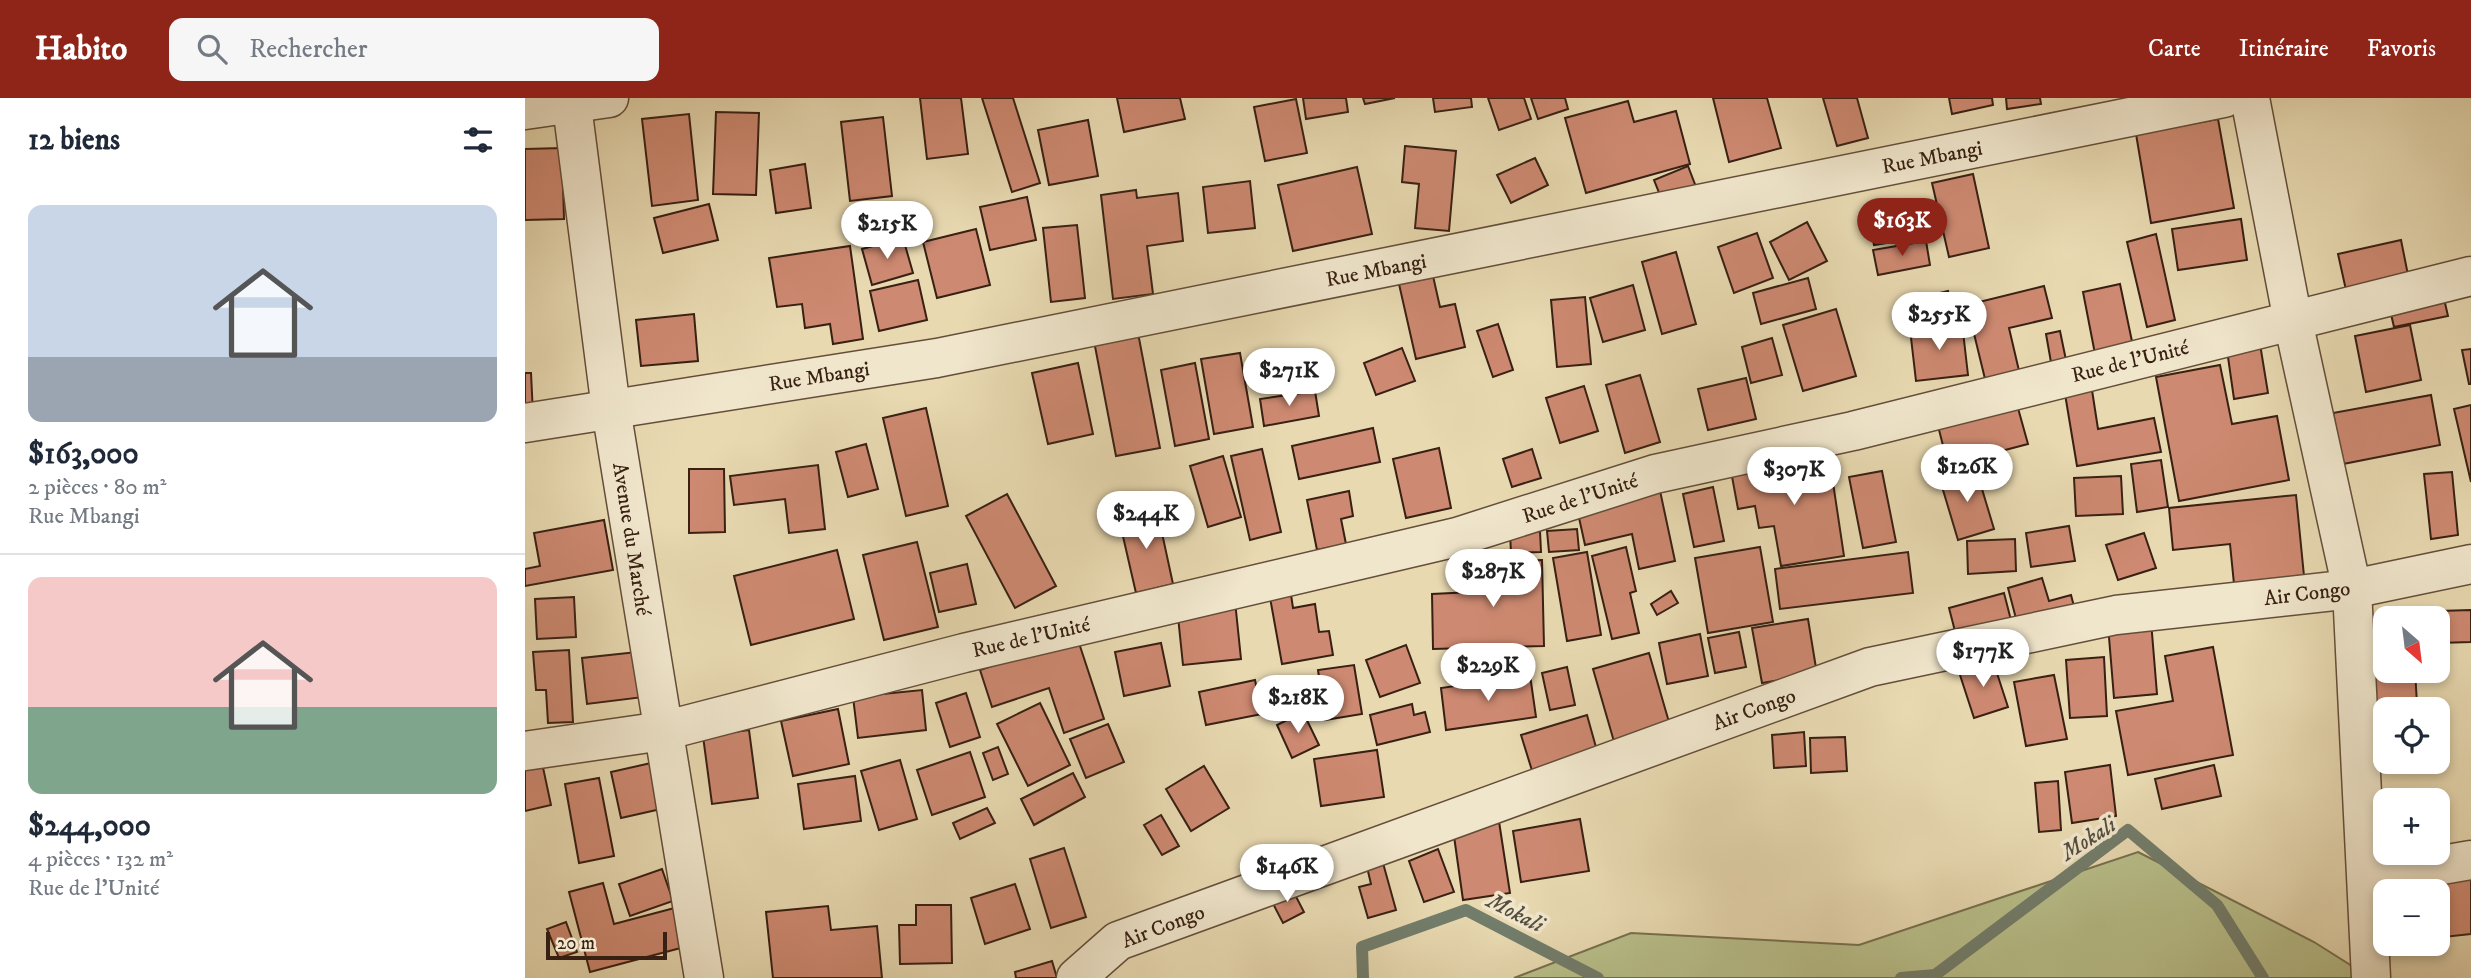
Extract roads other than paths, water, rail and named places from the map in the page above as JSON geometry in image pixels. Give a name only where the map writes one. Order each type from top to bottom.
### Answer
[{"type":"street","name":"Rue Mbangi","points":[[525,423],[937,358],[2224,98]]},
{"type":"street","points":[[2250,98],[2293,321],[2352,589],[2371,978]]},
{"type":"street","name":"Avenue du Marché","points":[[584,99],[611,409],[704,978]]},
{"type":"street","points":[[525,110],[584,99]]},
{"type":"street","name":"Rue de l'Unité","points":[[525,751],[663,731],[964,653],[1457,537],[1654,474],[1853,431],[2471,276]]},
{"type":"street","name":"Air Congo","points":[[1076,978],[1118,941],[1870,667],[2116,615],[2352,589],[2471,564]]},
{"type":"street","points":[[2367,878],[2471,860]]},
{"type":"waterway","name":"Mokali","points":[[1901,978],[1935,975],[2128,830],[2217,905],[2263,978]]},
{"type":"waterway","name":"Mokali","points":[[1363,978],[1362,947],[1466,910],[1598,978]]}]
